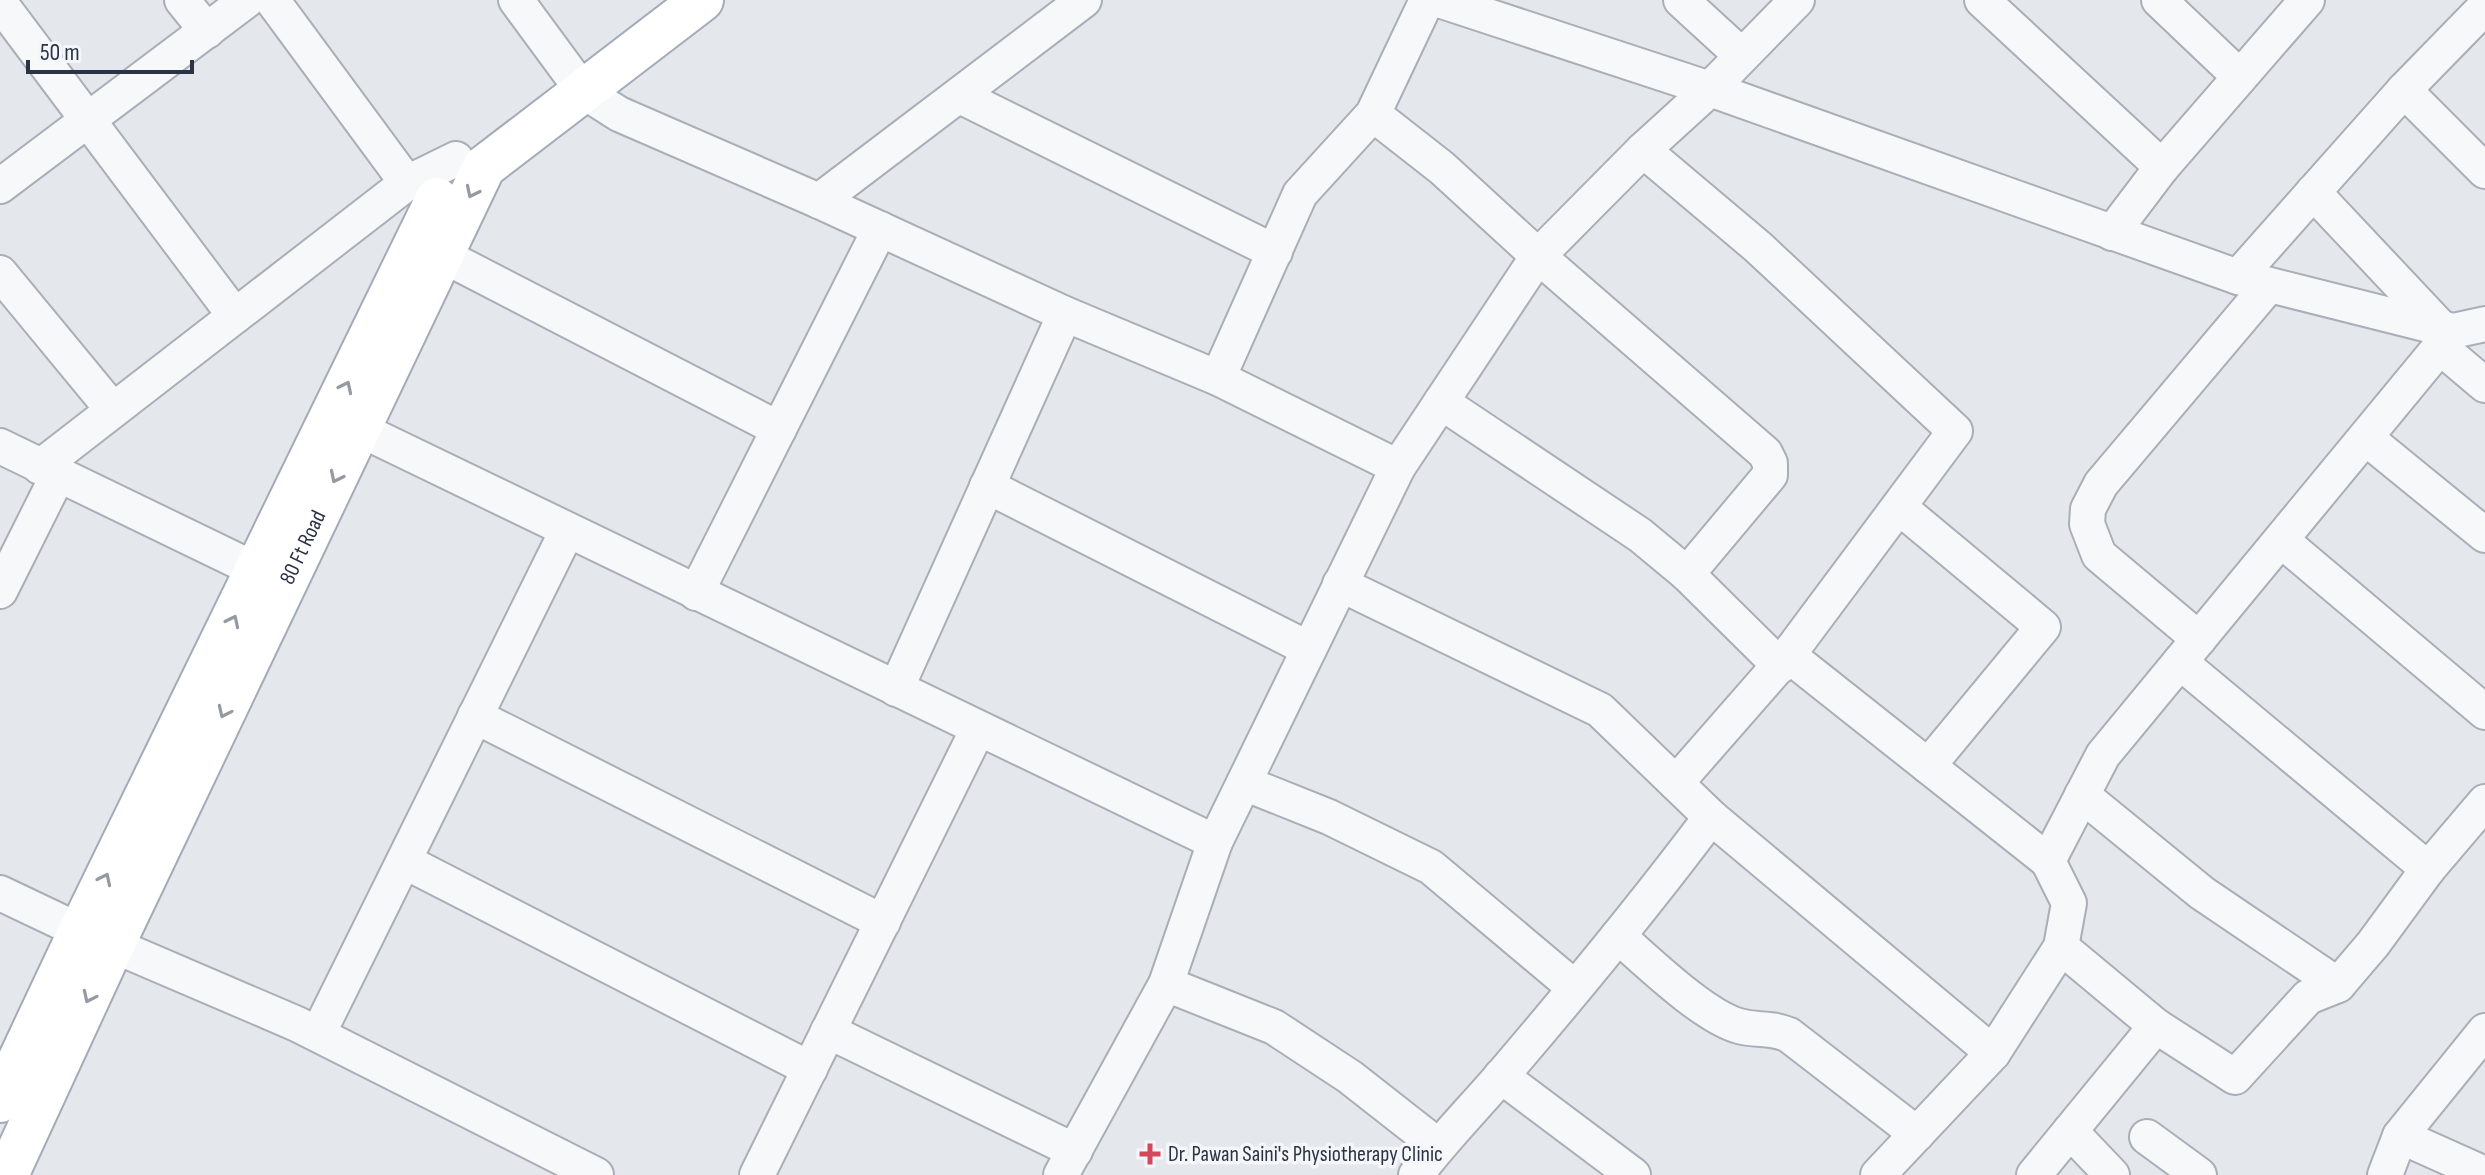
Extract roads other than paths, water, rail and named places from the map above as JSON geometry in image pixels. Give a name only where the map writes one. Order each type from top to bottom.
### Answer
[{"type":"main road","name":"80 Ft Road","points":[[271,577],[359,429],[484,167],[659,0]]},
{"type":"main road","name":"80 Ft Road","points":[[0,1101],[96,938],[271,577],[456,159],[702,0]]},
{"type":"main road","name":"80 Ft Road","points":[[7,1175],[96,938]]},
{"type":"street","points":[[182,0],[207,31]]},
{"type":"street","points":[[0,186],[247,0]]},
{"type":"street","points":[[272,0],[407,183]]},
{"type":"street","points":[[516,0],[575,80],[619,114],[819,201],[1065,314],[1218,378],[1398,467]]},
{"type":"street","points":[[819,201],[1084,0]]},
{"type":"street","points":[[1681,0],[1741,55]]},
{"type":"street","points":[[828,1031],[1068,1163],[1166,984],[1215,842],[1398,467],[1538,256],[1797,0]]},
{"type":"street","points":[[1982,0],[2162,167]]},
{"type":"street","points":[[2159,0],[2240,77]]},
{"type":"street","points":[[2112,233],[2162,167],[2307,0]]},
{"type":"street","points":[[1218,378],[1300,194],[1373,114],[1441,1],[1710,89],[2254,281],[2455,333]]},
{"type":"street","points":[[0,3],[235,316]]},
{"type":"street","points":[[2428,869],[2189,651],[2099,555],[2087,524],[2088,509],[2101,484],[2254,281],[2313,192],[2404,90],[2485,7]]},
{"type":"street","points":[[2404,90],[2485,171]]},
{"type":"street","points":[[960,96],[1275,252]]},
{"type":"street","points":[[1373,114],[1442,168],[1538,256],[1765,453],[1770,463],[1770,475],[1687,574]]},
{"type":"street","points":[[1643,150],[1758,247],[1955,431],[1784,660],[1676,783]]},
{"type":"street","points":[[0,591],[49,471],[113,410],[407,183],[456,159]]},
{"type":"street","points":[[2313,192],[2455,333],[2485,385]]},
{"type":"street","points":[[696,593],[880,229]]},
{"type":"street","points":[[442,255],[779,429]]},
{"type":"street","points":[[0,273],[113,410]]},
{"type":"street","points":[[896,689],[1065,314]]},
{"type":"street","points":[[2048,861],[2103,755],[2455,333]]},
{"type":"street","points":[[1441,402],[1640,535],[1784,660],[1928,766],[2048,861],[2069,903],[2061,947],[1993,1053],[1878,1175]]},
{"type":"street","points":[[359,429],[1215,842]]},
{"type":"street","points":[[2366,438],[2485,535]]},
{"type":"street","points":[[0,446],[271,577]]},
{"type":"street","points":[[987,486],[1309,649]]},
{"type":"street","points":[[1899,507],[2043,627],[1928,766]]},
{"type":"street","points":[[318,1034],[567,531]]},
{"type":"street","points":[[2281,540],[2485,712]]},
{"type":"street","points":[[1340,584],[1600,710],[1711,817],[1993,1053]]},
{"type":"street","points":[[475,716],[883,922]]},
{"type":"street","points":[[757,1175],[978,729]]},
{"type":"street","points":[[1244,783],[1329,817],[1431,867],[1575,988]]},
{"type":"street","points":[[2082,795],[2202,893],[2338,985]]},
{"type":"street","points":[[2061,947],[2156,1026],[2235,1077],[2308,997],[2338,985],[2373,944],[2428,869],[2485,802]]},
{"type":"street","points":[[1416,1175],[1657,890],[1711,817]]},
{"type":"street","points":[[404,861],[810,1069]]},
{"type":"street","points":[[0,893],[318,1034],[596,1175]]},
{"type":"street","points":[[1618,936],[1691,999],[1739,1026],[1777,1030],[1789,1035],[1917,1134]]},
{"type":"street","points":[[1166,984],[1274,1027],[1350,1077],[1438,1146]]},
{"type":"street","points":[[2034,1175],[2156,1026]]},
{"type":"street","points":[[2385,1175],[2400,1136],[2485,1031]]},
{"type":"street","points":[[1501,1076],[1633,1175]]},
{"type":"street","points":[[2070,1131],[2112,1175]]},
{"type":"street","points":[[2400,1136],[2485,1174]]},
{"type":"street","points":[[2147,1137],[2199,1175]]},
{"type":"place","name":"Dr. Pawan Saini's Physiotherapy Clinic","points":[[1150,1154]]}]
